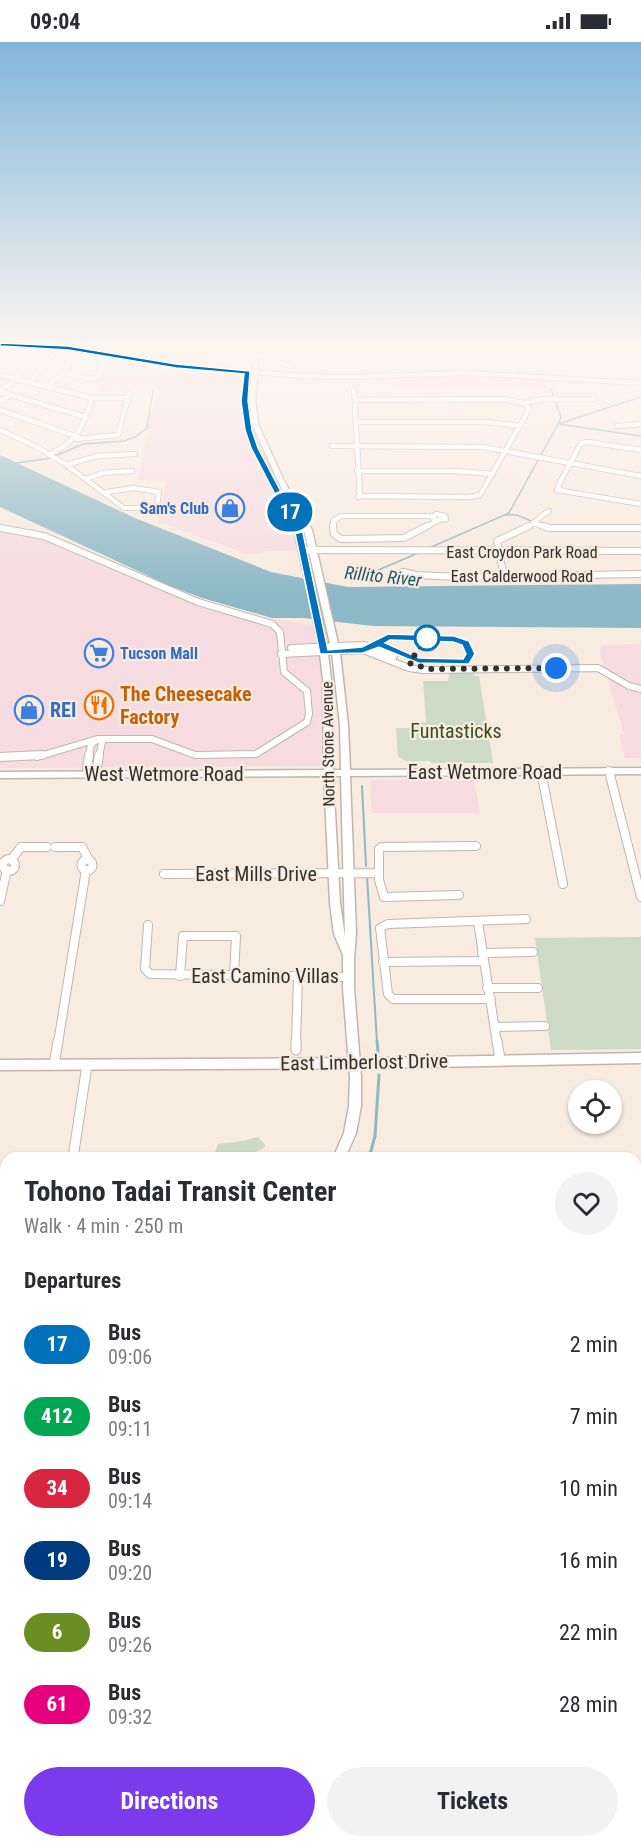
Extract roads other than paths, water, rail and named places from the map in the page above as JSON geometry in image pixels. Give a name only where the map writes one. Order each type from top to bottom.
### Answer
[{"type":"main road","name":"North Stone Avenue","points":[[249,428],[255,448],[292,515],[304,550],[319,625],[327,695],[328,772],[339,934],[347,952]]},
{"type":"main road","name":"North Stone Avenue","points":[[257,428],[281,481],[304,519],[314,552],[335,649],[343,708],[351,933],[347,952],[354,1063],[354,1117],[341,1152]]},
{"type":"main road","name":"East Wetmore Road","points":[[328,772],[641,771]]},
{"type":"main road","name":"West Wetmore Road","points":[[0,775],[328,772]]},
{"type":"street","points":[[50,428],[77,438],[118,435],[120,428]]},
{"type":"street","points":[[55,455],[77,438],[81,428]]},
{"type":"street","points":[[355,428],[359,497],[478,496],[482,493],[519,428]]},
{"type":"street","points":[[0,430],[55,455],[107,492],[124,508],[149,508],[157,505],[159,492],[154,490],[107,492]]},
{"type":"street","points":[[641,450],[589,442],[579,444],[558,486],[558,490],[641,504]]},
{"type":"street","points":[[332,446],[457,445],[506,451],[641,476]]},
{"type":"street","points":[[69,464],[106,455],[135,454]]},
{"type":"street","points":[[88,478],[103,473],[132,471]]},
{"type":"street","points":[[357,471],[454,471],[493,474]]},
{"type":"street","points":[[504,577],[497,541],[533,523],[549,511]]},
{"type":"street","points":[[438,514],[446,517],[445,520],[437,521],[404,538],[389,538],[336,537],[333,520],[341,516],[432,516],[438,514]]},
{"type":"street","points":[[432,516],[437,521]]},
{"type":"street","points":[[533,523],[550,528],[641,528]]},
{"type":"street","points":[[0,528],[43,535],[188,598],[230,613],[270,622],[279,630],[285,674],[308,693],[309,717],[305,724],[260,753],[195,755],[156,740],[98,739],[34,757],[0,757]]},
{"type":"street","points":[[389,538],[391,554]]},
{"type":"street","name":"East Croydon Park Road","points":[[304,550],[358,552],[369,555],[405,552],[641,551]]},
{"type":"street","name":"East Calderwood Road","points":[[404,572],[425,576],[504,577],[641,574]]},
{"type":"street","points":[[281,651],[363,650],[410,668],[598,668],[608,671],[624,684],[641,689]]},
{"type":"street","points":[[91,774],[97,767],[102,742],[98,739]]},
{"type":"street","points":[[541,771],[563,884]]},
{"type":"street","points":[[609,771],[640,897]]},
{"type":"street","points":[[459,896],[384,897],[381,893],[379,849],[382,847],[476,846]]},
{"type":"street","points":[[0,901],[7,870],[3,869],[2,864],[11,860],[21,847],[82,847],[89,860],[80,865],[80,868],[86,870],[54,1065]]},
{"type":"street","name":"East Mills Drive","points":[[164,874],[379,873]]},
{"type":"street","points":[[491,999],[393,999],[388,994],[380,928],[388,924],[526,919]]},
{"type":"street","points":[[478,922],[500,1059]]},
{"type":"street","name":"East Camino Villas","points":[[148,925],[145,969],[150,974],[349,977]]},
{"type":"street","points":[[180,976],[183,936],[236,936],[234,976]]},
{"type":"street","points":[[383,962],[533,952]]},
{"type":"street","points":[[296,1050],[298,976]]},
{"type":"street","points":[[487,988],[538,988]]},
{"type":"street","points":[[495,1027],[545,1026]]},
{"type":"street","name":"East Limberlost Drive","points":[[0,1065],[354,1063],[641,1058]]},
{"type":"street","points":[[74,1152],[87,1065]]},
{"type":"water","points":[[0,455],[135,518],[271,572],[348,587],[641,584],[641,628],[373,626],[304,618],[272,618],[202,598],[168,585],[0,507]]},
{"type":"waterway","points":[[17,463],[51,458],[83,444],[124,441],[135,437],[147,428]]},
{"type":"waterway","points":[[429,548],[509,513],[556,428]]},
{"type":"waterway","points":[[588,428],[641,436]]},
{"type":"waterway","points":[[505,515],[517,515],[531,521]]},
{"type":"waterway","name":"Rillito River","points":[[367,575],[418,553]]},
{"type":"waterway","points":[[362,786],[366,866]]},
{"type":"waterway","points":[[367,876],[377,1043]]},
{"type":"waterway","points":[[377,1041],[378,1052]]},
{"type":"waterway","points":[[371,1152],[375,1136],[379,1075]]},
{"type":"place","name":"Sam's Club","points":[[230,508]]},
{"type":"place","name":"Tucson Mall","points":[[99,653]]},
{"type":"place","name":"The Cheesecake Factory","points":[[99,705]]},
{"type":"place","name":"REI","points":[[29,710]]},
{"type":"park label","name":"Funtasticks","points":[[456,731]]}]
